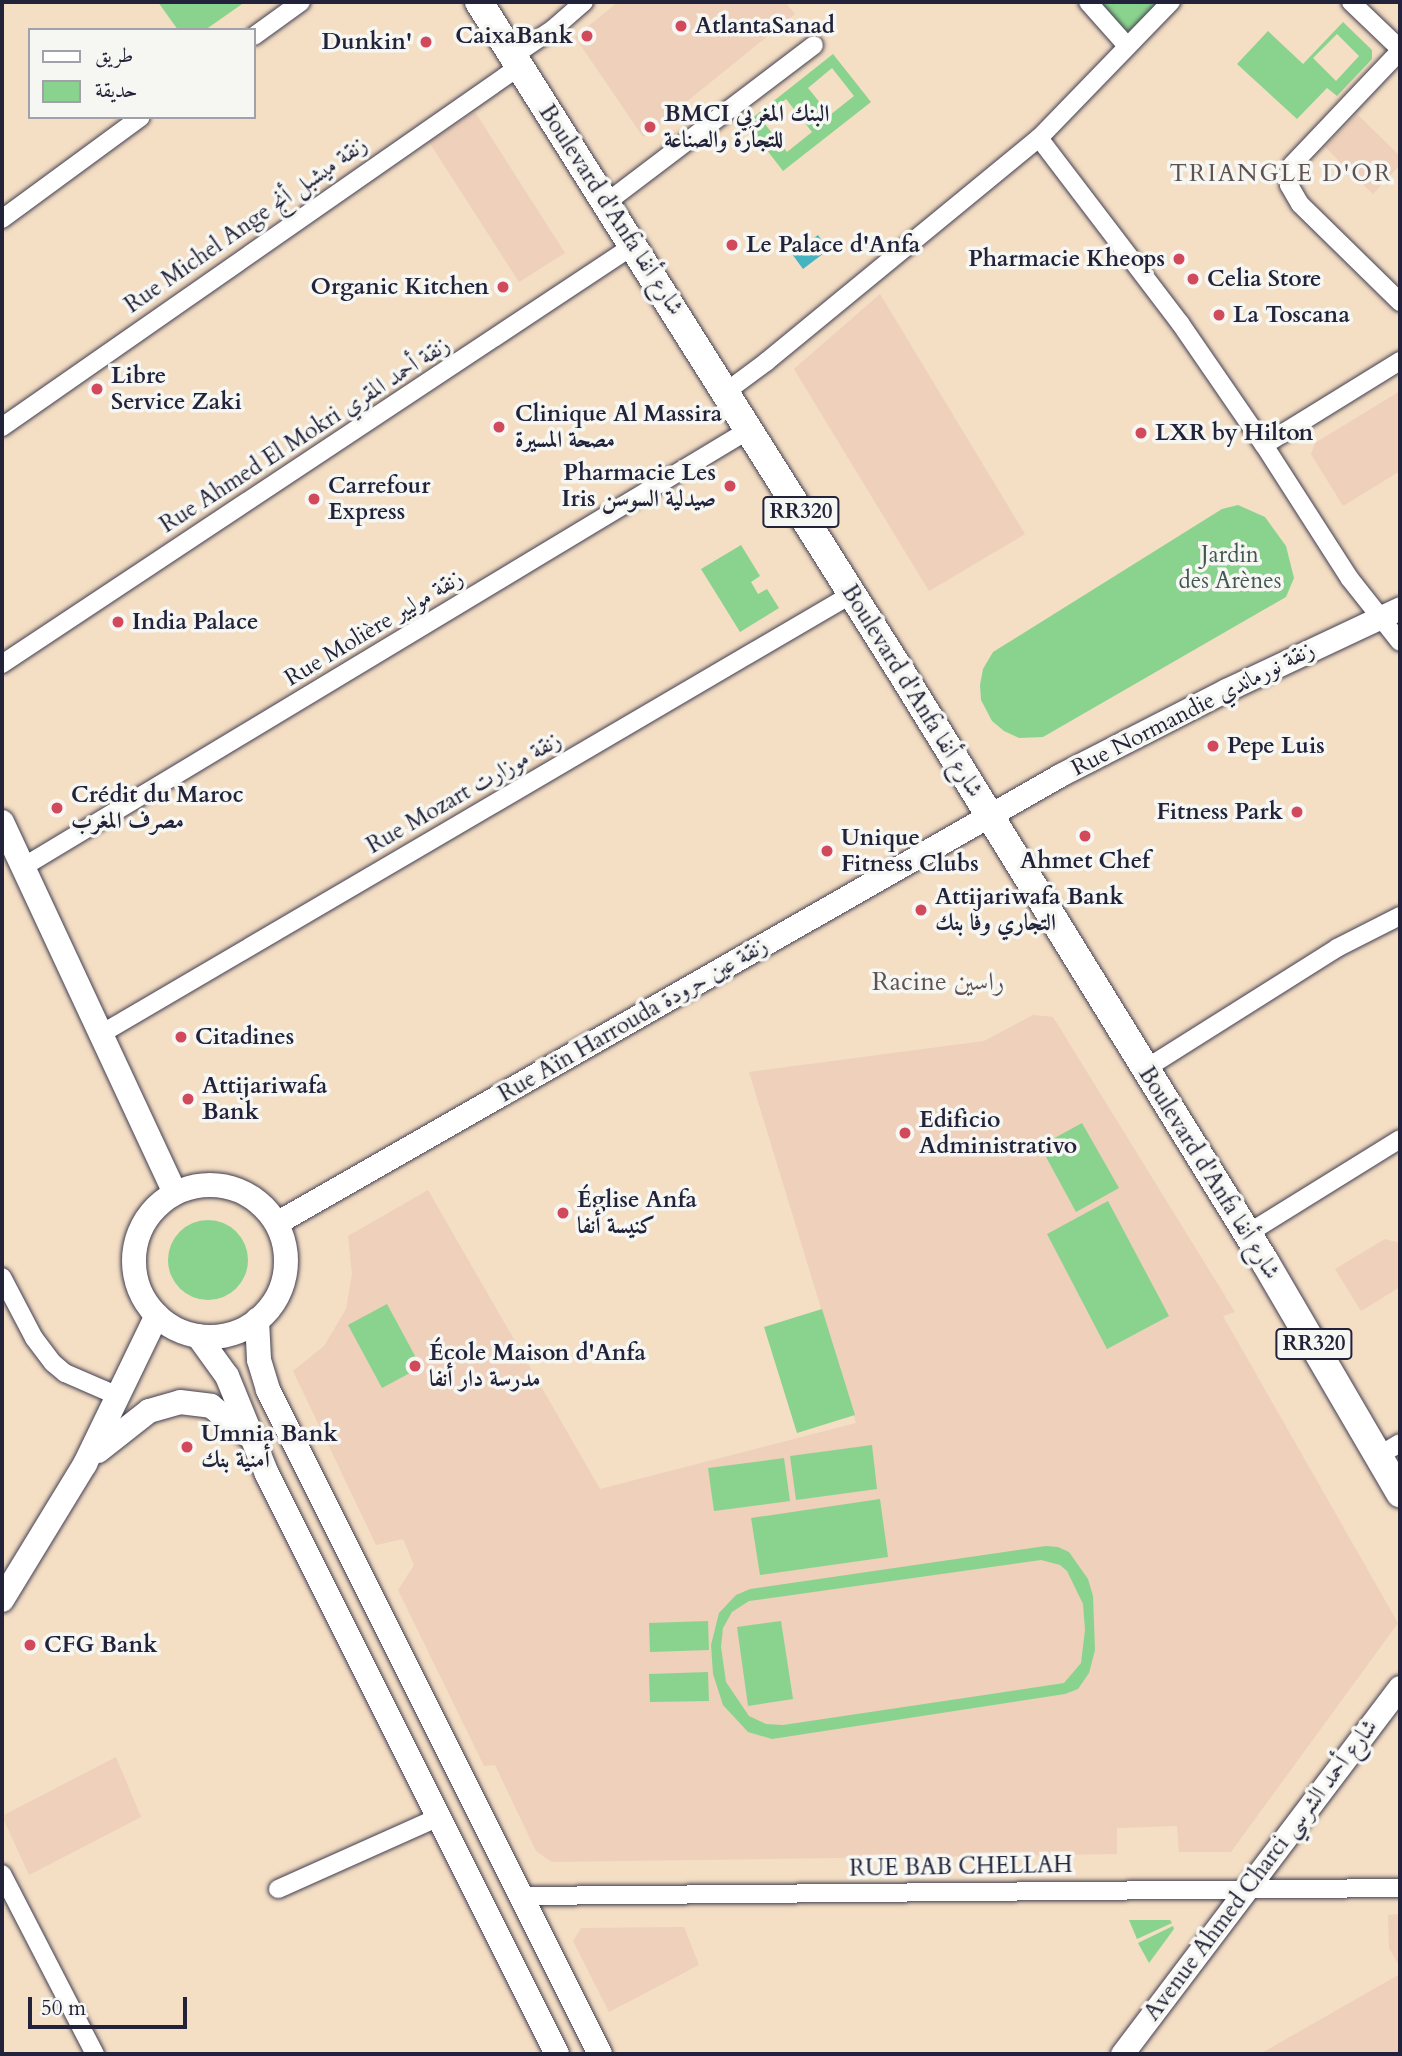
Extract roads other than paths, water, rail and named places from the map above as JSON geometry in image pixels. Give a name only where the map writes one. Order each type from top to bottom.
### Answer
[{"type":"main road","name":"Boulevard d'Anfa شارع أنفا","points":[[479,2],[727,391],[1247,1234],[1390,1449],[1400,1493]]},
{"type":"main road","points":[[2,822],[175,1193]]},
{"type":"main road","points":[[203,1185],[234,1189],[261,1205],[276,1223],[285,1249],[284,1275],[275,1300],[257,1320],[228,1335],[198,1336],[173,1327],[157,1315],[138,1286],[134,1252],[146,1219],[159,1204],[175,1193],[203,1185]]},
{"type":"main road","points":[[2,1600],[85,1464],[157,1315]]},
{"type":"main road","points":[[257,1320],[259,1360],[268,1390],[600,2054]]},
{"type":"main road","points":[[198,1336],[227,1376],[251,1440],[557,2054]]},
{"type":"main road","points":[[85,1464],[118,1432],[149,1411],[180,1402],[211,1406],[234,1421],[251,1440]]},
{"type":"street","points":[[256,35],[301,2]]},
{"type":"street","name":"Rue Michel Ange زنقة ميشبل أنج","points":[[2,427],[517,61],[584,2]]},
{"type":"street","points":[[1088,2],[1127,46]]},
{"type":"street","points":[[727,391],[1039,138],[1171,2]]},
{"type":"street","points":[[1351,2],[1400,50],[1292,165],[1289,184],[1300,204],[1400,302]]},
{"type":"street","points":[[606,202],[814,45]]},
{"type":"street","points":[[2,219],[138,119]]},
{"type":"street","points":[[1039,138],[1180,323],[1264,444],[1350,579],[1400,642]]},
{"type":"street","name":"Rue Ahmed El Mokri زنقة أحمد المقري","points":[[2,664],[634,245]]},
{"type":"street","points":[[1264,444],[1400,362]]},
{"type":"street","name":"Rue Molière زنقة موليير","points":[[23,867],[750,429]]},
{"type":"street","name":"Rue Mozart زنقة موزارت","points":[[101,1034],[852,594]]},
{"type":"street","name":"Rue Normandie زنقة نورماندي","points":[[989,816],[1060,775],[1226,690],[1400,608]]},
{"type":"street","name":"Rue Aïn Harrouda زنقة عين حرودة","points":[[276,1223],[989,816]]},
{"type":"street","points":[[1145,1069],[1337,948],[1400,916]]},
{"type":"street","points":[[1247,1234],[1400,1139]]},
{"type":"street","points":[[2,1277],[43,1352],[65,1373],[118,1396]]},
{"type":"street","name":"Avenue Ahmed Charci شارع أحمد الشرسي","points":[[1122,2054],[1400,1687]]},
{"type":"street","points":[[278,1889],[439,1817]]},
{"type":"street","points":[[2,1874],[94,2054]]},
{"type":"street","name":"RUE BAB CHELLAH","points":[[522,1896],[1400,1888]]},
{"type":"water","points":[[818,235],[828,250],[803,269],[792,254]]},
{"type":"place","name":"AtlantaSanad","points":[[681,26]]},
{"type":"place","name":"CaixaBank","points":[[587,36]]},
{"type":"place","name":"Dunkin'","points":[[426,42]]},
{"type":"place","name":"BMCI البنك المغربي للتجارة والصناعة","points":[[650,127]]},
{"type":"place","name":"Le Palace d'Anfa","points":[[732,245]]},
{"type":"place","name":"Pharmacie Kheops","points":[[1179,259]]},
{"type":"place","name":"Celia Store","points":[[1193,279]]},
{"type":"place","name":"Organic Kitchen","points":[[503,287]]},
{"type":"place","name":"La Toscana","points":[[1219,315]]},
{"type":"place","name":"Libre Service Zaki","points":[[97,389]]},
{"type":"place","name":"Clinique Al Massira مصحة المسيرة","points":[[499,427]]},
{"type":"place","name":"LXR by Hilton","points":[[1141,433]]},
{"type":"place","name":"Pharmacie Les Iris صيدلية السوسن","points":[[730,486]]},
{"type":"place","name":"Carrefour Express","points":[[314,499]]},
{"type":"place","name":"India Palace","points":[[118,622]]},
{"type":"place","name":"Pepe Luis","points":[[1213,746]]},
{"type":"place","name":"Crédit du Maroc مصرف المغرب","points":[[57,808]]},
{"type":"place","name":"Fitness Park","points":[[1297,812]]},
{"type":"place","name":"Ahmet Chef","points":[[1085,836]]},
{"type":"place","name":"Unique Fitness Clubs","points":[[827,851]]},
{"type":"place","name":"Attijariwafa Bank التجاري وفا بنك","points":[[921,910]]},
{"type":"place","name":"Citadines","points":[[181,1037]]},
{"type":"place","name":"Attijariwafa Bank","points":[[188,1099]]},
{"type":"place","name":"Edificio Administrativo","points":[[905,1133]]},
{"type":"place","name":"Église Anfa كنيسة أنفا","points":[[563,1213]]},
{"type":"place","name":"École Maison d'Anfa مدرسة دار أنفا","points":[[415,1366]]},
{"type":"place","name":"Umnia Bank أمنية بنك","points":[[187,1447]]},
{"type":"place","name":"CFG Bank","points":[[30,1645]]},
{"type":"district","name":"TRIANGLE D'OR","points":[[1281,174]]},
{"type":"district","name":"Racine راسين","points":[[938,982]]},
{"type":"park label","name":"Jardin des Arènes","points":[[1230,568]]}]
